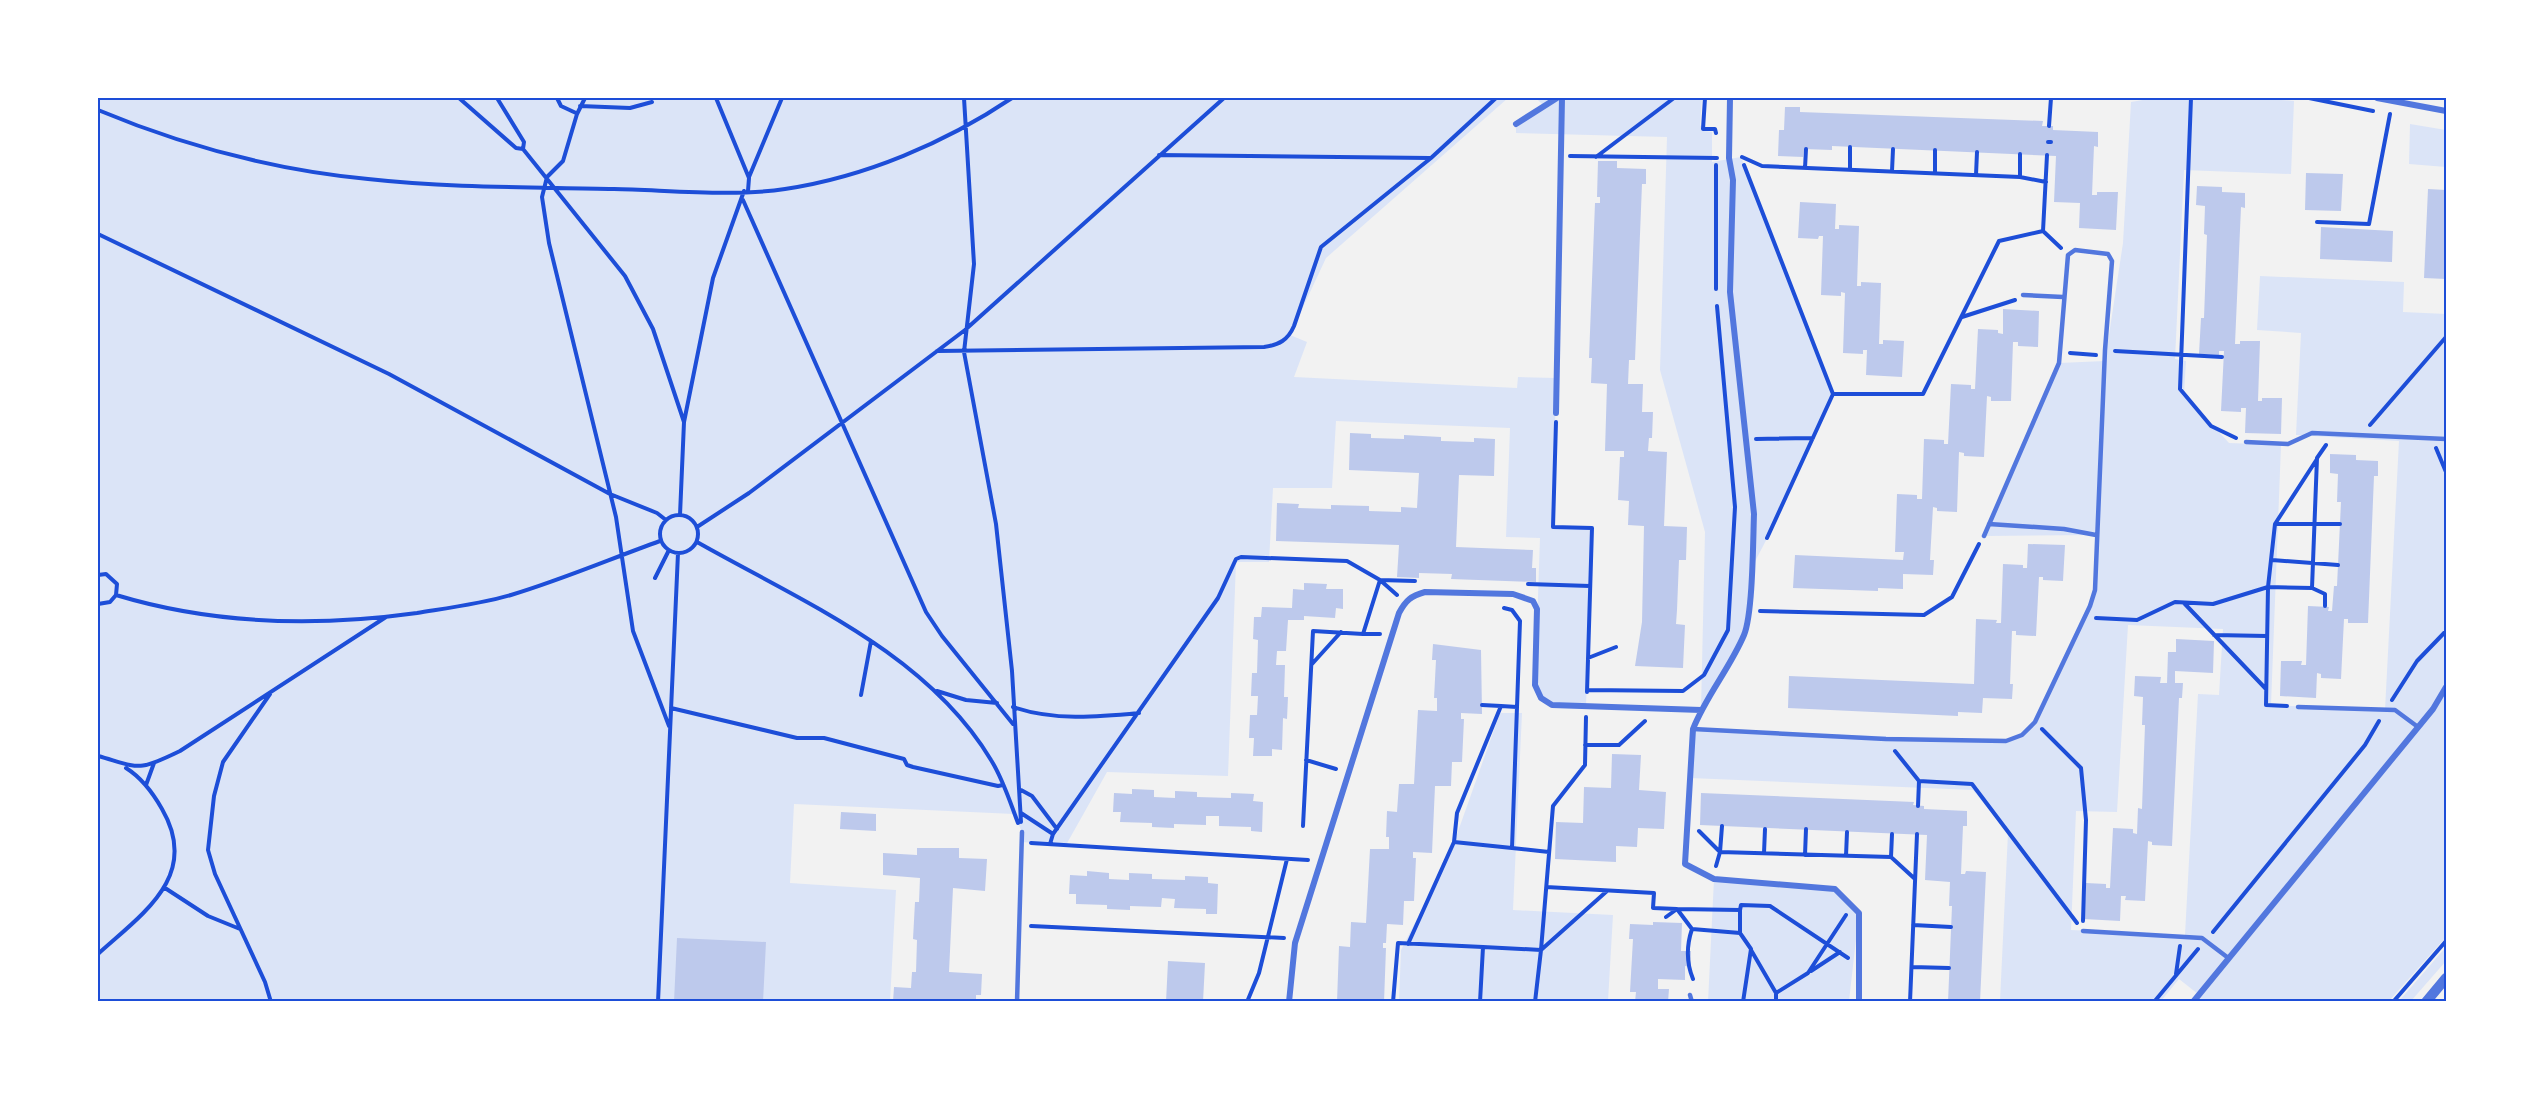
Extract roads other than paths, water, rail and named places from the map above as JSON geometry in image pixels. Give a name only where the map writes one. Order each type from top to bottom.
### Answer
[{"type":"street","points":[[1516,124],[1557,98]]},
{"type":"street","points":[[1556,413],[1562,98]]},
{"type":"street","points":[[1730,98],[1729,158],[1733,180],[1730,292],[1754,514],[1751,569],[1745,632],[1701,710],[1693,729],[1685,864],[1714,879],[1835,889],[1859,913],[1859,1002]]},
{"type":"street","points":[[2377,98],[2446,111]]},
{"type":"street","points":[[1289,1002],[1297,938],[1405,602],[1412,596],[1425,592],[1513,594],[1533,601],[1537,609],[1535,685],[1541,698],[1552,705],[1701,710]]},
{"type":"street","points":[[2193,1002],[2227,957],[2418,727],[2446,687]]},
{"type":"street","points":[[2426,1002],[2446,978]]},
{"type":"lane","points":[[1693,729],[1886,739],[2006,741],[2022,735],[2035,722],[2095,590],[2105,353],[2112,261],[2108,254],[2075,250],[2068,255],[2065,269],[2059,363],[1983,536]]},
{"type":"lane","points":[[2023,294],[2063,297]]},
{"type":"lane","points":[[2246,442],[2288,444],[2312,433],[2446,439]]},
{"type":"lane","points":[[1989,524],[2064,529],[2096,535]]},
{"type":"lane","points":[[2298,707],[2395,710],[2418,727]]},
{"type":"lane","points":[[1017,1002],[1022,832]]},
{"type":"lane","points":[[2083,931],[2181,935],[2206,941],[2227,957]]},
{"type":"lane","points":[[1690,995],[1692,1002]]}]
